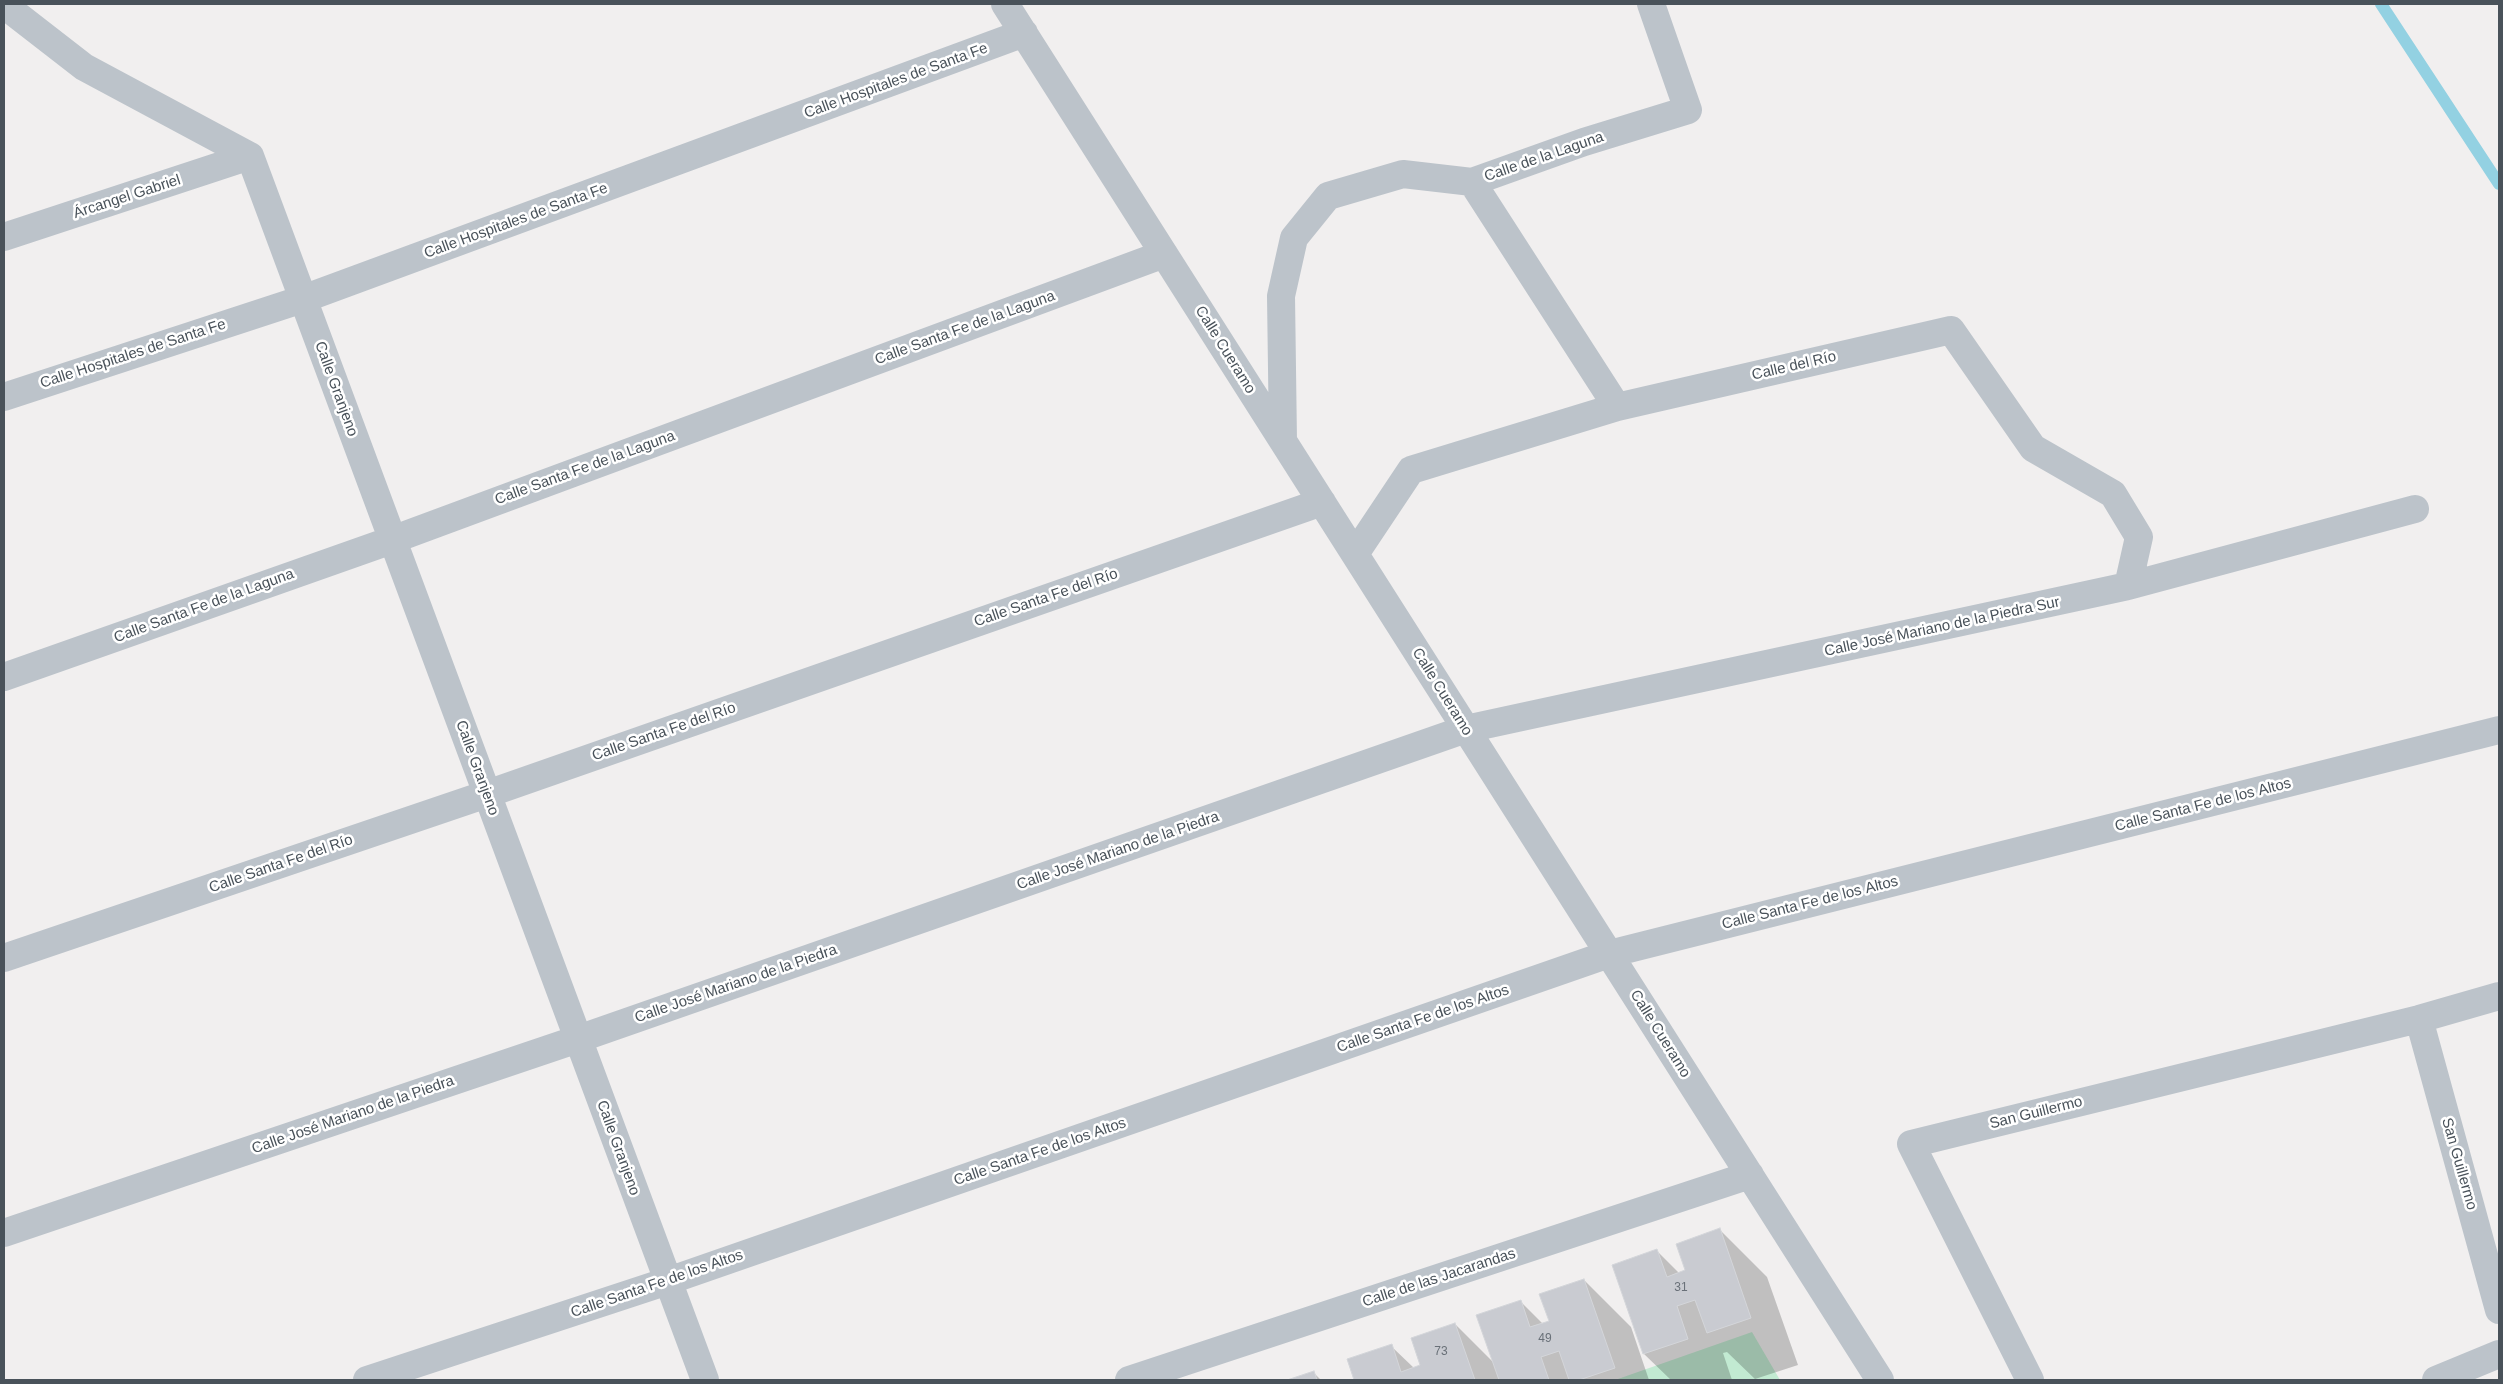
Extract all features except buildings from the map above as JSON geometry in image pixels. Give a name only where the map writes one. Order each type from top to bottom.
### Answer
[{"type":"street","name":"Calle Cueramo","points":[[1005,4],[1880,1380]]},
{"type":"street","name":"Calle de la Laguna","points":[[1283,441],[1281,296],[1294,238],[1328,196],[1403,174],[1472,182],[1584,142],[1688,110],[1651,4]]},
{"type":"street","points":[[4,5],[84,67],[250,156]]},
{"type":"street","name":"Calle Hospitales de Santa Fe","points":[[4,397],[303,299],[1024,33]]},
{"type":"street","name":"Árcangel Gabriel","points":[[4,237],[250,156]]},
{"type":"street","name":"Calle Granjeno","points":[[250,156],[705,1380]]},
{"type":"street","points":[[1472,182],[1617,407]]},
{"type":"street","name":"Calle Santa Fe de la Laguna","points":[[4,677],[392,540],[1164,254]]},
{"type":"street","name":"Calle del Río","points":[[1355,554],[1411,470],[1617,407],[1951,330],[2033,448],[2113,494],[2139,537],[2128,586]]},
{"type":"street","name":"Calle Santa Fe del Río","points":[[4,958],[487,794],[1322,502]]},
{"type":"street","name":"Calle José Mariano de la Piedra Sur","points":[[1466,729],[2128,586],[2415,509]]},
{"type":"street","name":"Calle José Mariano de la Piedra","points":[[4,1233],[578,1039],[1466,729]]},
{"type":"street","name":"Calle Santa Fe de los Altos","points":[[367,1380],[668,1281],[1609,954],[2499,730]]},
{"type":"street","name":"San Guillermo","points":[[2030,1380],[1911,1144],[2419,1019],[2499,996]]},
{"type":"street","name":"San Guillermo","points":[[2419,1019],[2499,1310]]},
{"type":"street","name":"Calle de las Jacarandas","points":[[1129,1380],[1158,1376],[1750,1175]]},
{"type":"street","points":[[2436,1380],[2499,1354]]},
{"type":"green space","points":[[1752,1332],[1780,1380],[1615,1380]]},
{"type":"waterway","points":[[2381,4],[2499,184]]}]
